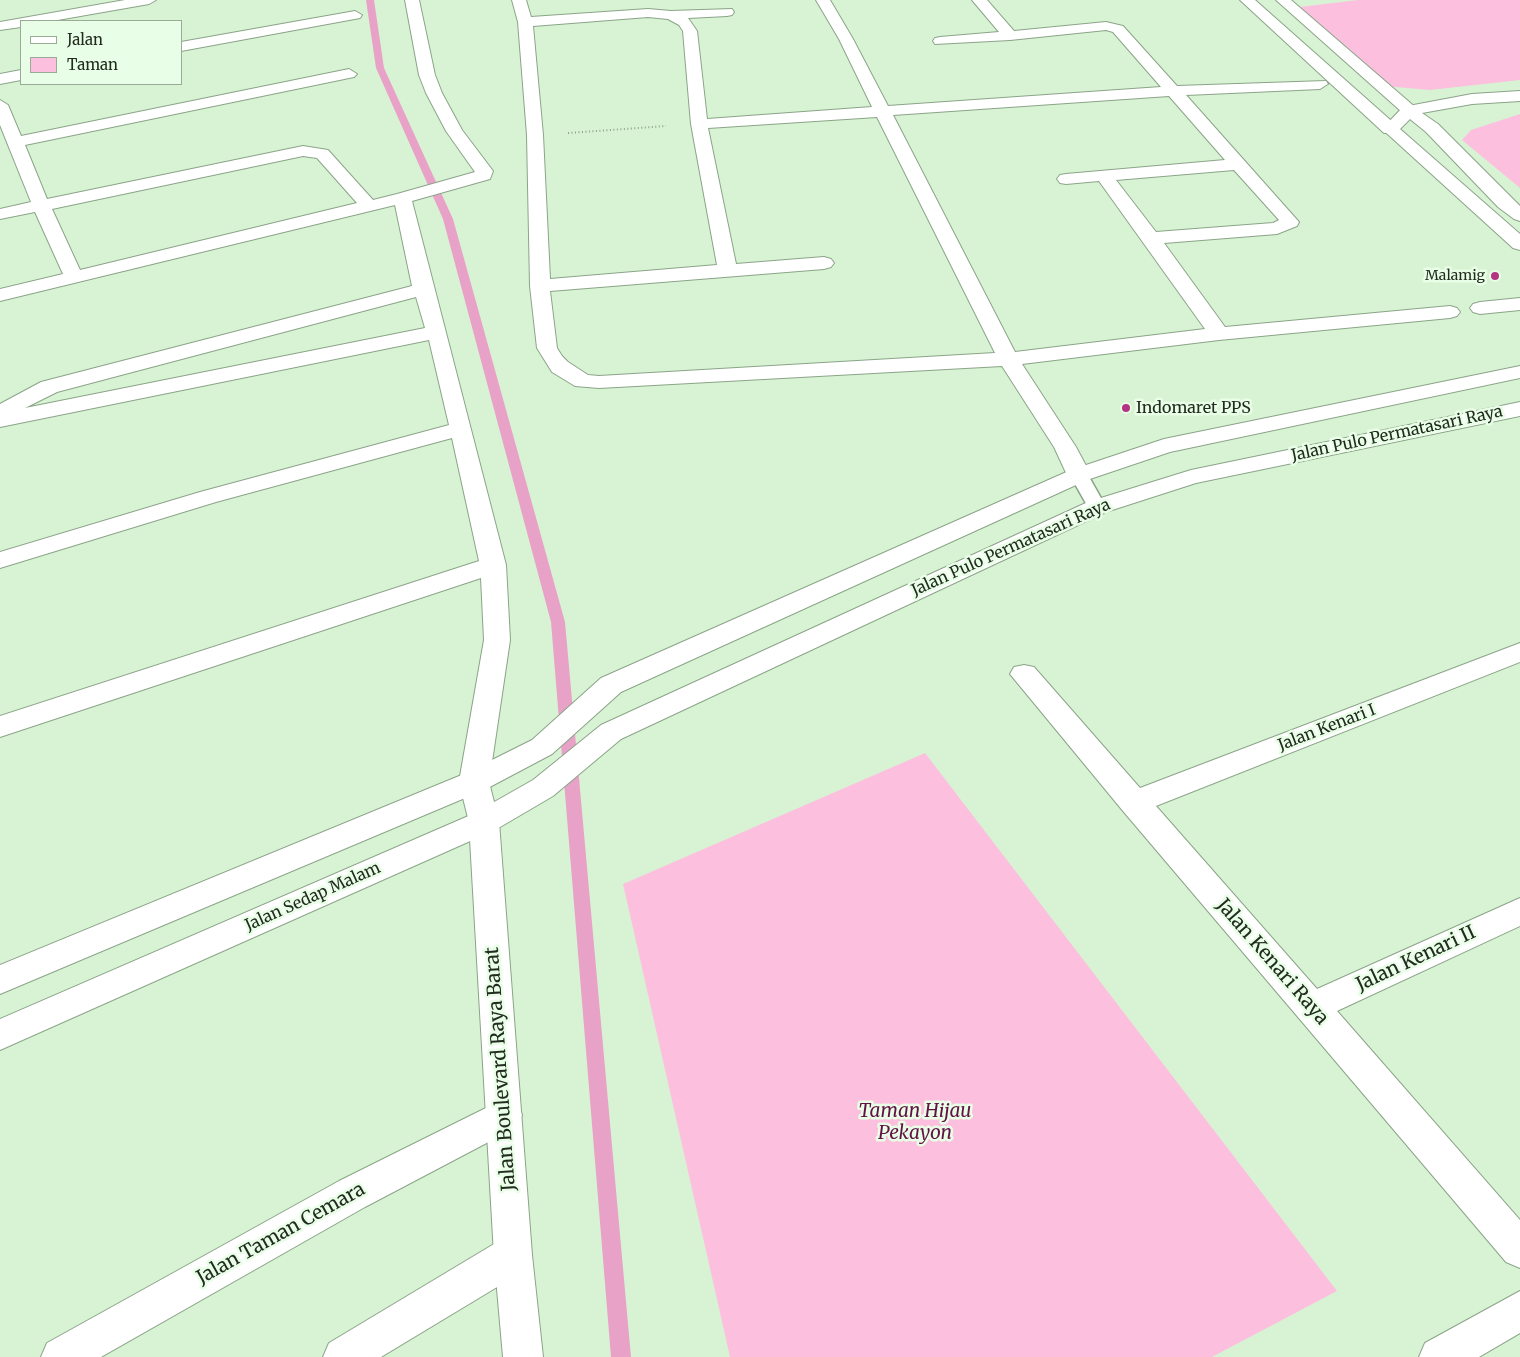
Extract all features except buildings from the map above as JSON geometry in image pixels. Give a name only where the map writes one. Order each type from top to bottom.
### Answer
[{"type":"street","points":[[35,20],[149,0]]},
{"type":"street","points":[[0,295],[402,198],[480,177],[484,172],[454,131],[434,93],[427,75],[412,0]]},
{"type":"street","points":[[519,0],[524,22],[535,135],[540,286],[548,348],[553,359],[571,375],[592,382],[1008,359],[1219,334],[1450,312]]},
{"type":"street","points":[[823,0],[846,39],[881,112],[1008,359],[1065,447],[1079,475]]},
{"type":"street","points":[[979,0],[1010,36]]},
{"type":"street","points":[[1247,0],[1520,244]]},
{"type":"street","points":[[1283,0],[1408,110],[1432,128],[1504,202],[1520,215]]},
{"type":"street","points":[[524,22],[648,13],[671,15],[727,12]]},
{"type":"street","points":[[182,47],[355,15]]},
{"type":"street","points":[[671,15],[681,19],[690,31],[699,124],[728,270]]},
{"type":"street","points":[[0,26],[20,22]]},
{"type":"street","points":[[940,41],[1106,26],[1115,28],[1124,34],[1290,222],[1286,226],[1277,228],[1151,238]]},
{"type":"street","points":[[15,142],[349,74]]},
{"type":"street","points":[[0,79],[20,75]]},
{"type":"street","points":[[699,124],[1174,91],[1320,84]]},
{"type":"street","points":[[1390,129],[1408,110],[1472,98],[1520,97]]},
{"type":"street","points":[[1432,128],[1444,118],[1520,97]]},
{"type":"street","points":[[0,105],[41,205],[74,277]]},
{"type":"street","points":[[0,214],[303,151],[322,154],[369,206]]},
{"type":"street","points":[[1066,179],[1240,164]]},
{"type":"street","points":[[1103,175],[1151,238],[1219,334]]},
{"type":"street","points":[[402,198],[423,289],[437,332],[493,565],[498,640],[474,782]]},
{"type":"street","points":[[540,286],[824,263]]},
{"type":"street","points":[[0,413],[49,387],[423,289]]},
{"type":"street","points":[[1480,308],[1520,304]]},
{"type":"street","points":[[0,420],[437,332]]},
{"type":"street","points":[[0,980],[474,782],[542,747],[611,685],[1079,475],[1164,446],[1520,372]]},
{"type":"street","points":[[1352,408],[1381,438]]},
{"type":"street","name":"Jalan Pulo Permatasari Raya","points":[[611,732],[1097,507],[1191,477],[1520,409]]},
{"type":"street","points":[[0,560],[208,497],[461,429]]},
{"type":"street","points":[[0,727],[493,565]]},
{"type":"street","name":"Jalan Kenari I","points":[[1134,803],[1520,652]]},
{"type":"street","name":"Jalan Kenari Raya","points":[[1024,674],[1520,1249]]},
{"type":"street","name":"Jalan Sedap Malam","points":[[0,1035],[484,822],[544,788],[611,732]]},
{"type":"street","name":"Jalan Boulevard Raya Barat","points":[[474,782],[484,822],[513,1255],[523,1357]]},
{"type":"street","name":"Jalan Kenari II","points":[[1312,1007],[1520,911]]},
{"type":"street","name":"Jalan Taman Cemara","points":[[60,1357],[352,1194],[504,1115]]},
{"type":"street","points":[[343,1357],[513,1255]]},
{"type":"street","points":[[1439,1357],[1520,1311]]},
{"type":"lane","points":[[1079,475],[1097,507]]},
{"type":"path","points":[[535,135],[699,124]]},
{"type":"green space","points":[[1358,0],[1520,0],[1520,80],[1430,90],[1384,86],[1291,8]]},
{"type":"green space","points":[[1520,114],[1520,188],[1462,140],[1471,130]]},
{"type":"green space","name":"Taman Hijau Pekayon","points":[[925,753],[1337,1291],[1212,1357],[730,1357],[623,884]]},
{"type":"waterway","points":[[370,0],[380,68],[448,219],[558,622],[621,1357]]},
{"type":"place","name":"Malamig","points":[[1495,276]]},
{"type":"place","name":"Indomaret PPS","points":[[1126,408]]}]
